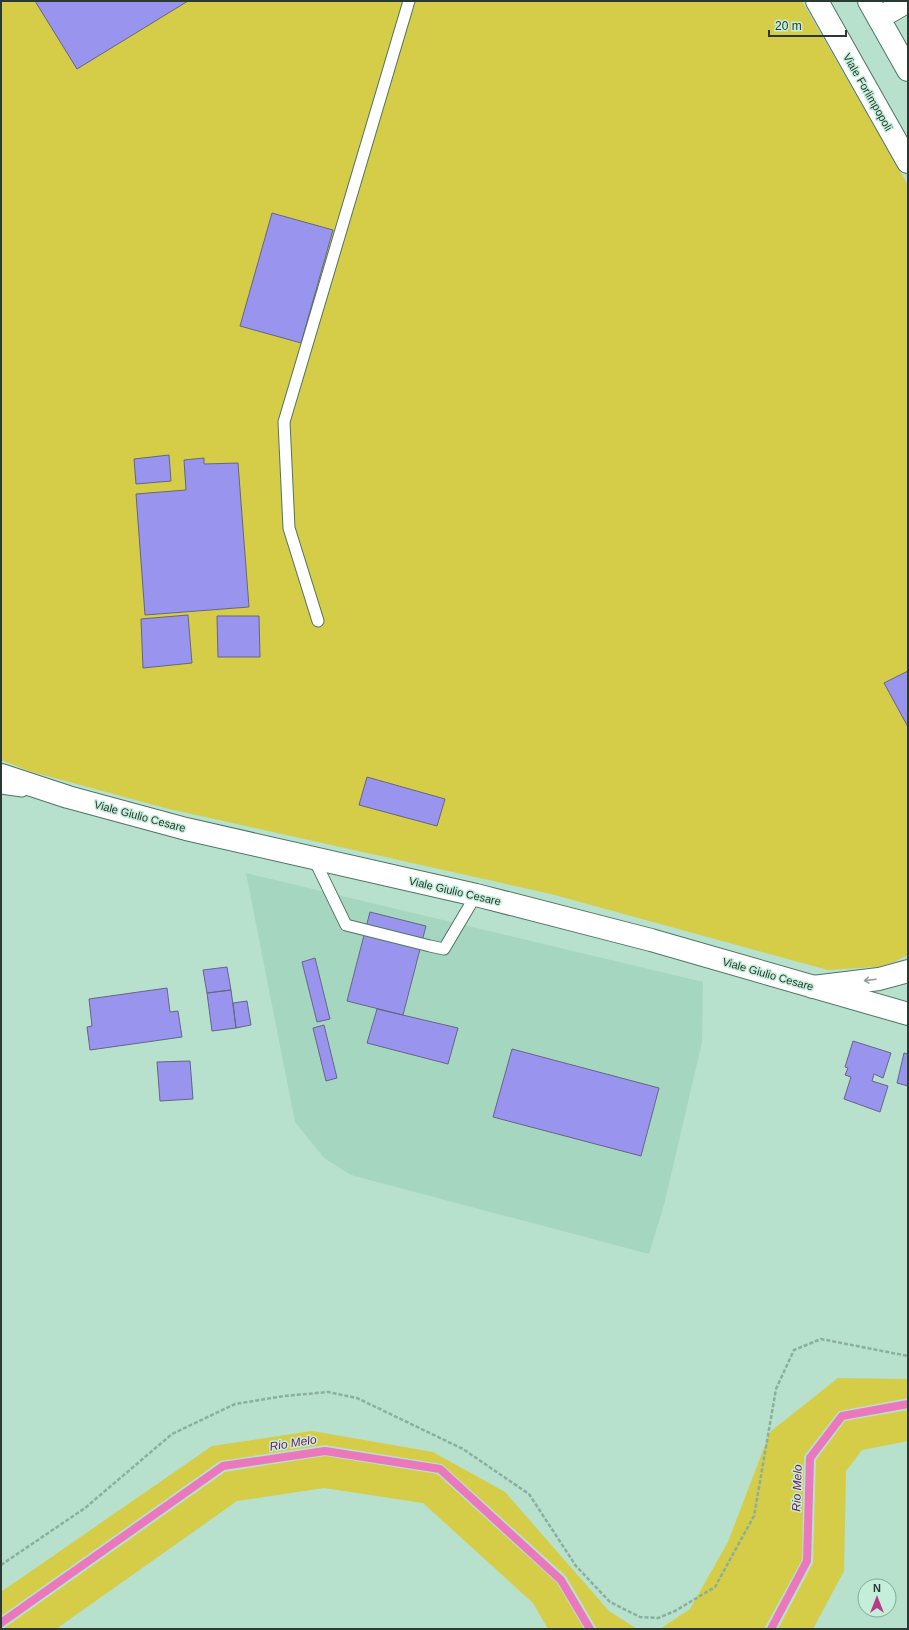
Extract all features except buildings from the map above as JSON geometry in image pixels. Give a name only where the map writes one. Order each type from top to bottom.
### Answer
[{"type":"main road","name":"Viale Forlimpopoli","points":[[817,1],[908,162]]},
{"type":"main road","points":[[908,2],[874,9],[908,70]]},
{"type":"main road","name":"Viale Giulio Cesare","points":[[1,775],[68,797],[186,829],[476,895],[651,940],[908,1014]]},
{"type":"main road","points":[[812,987],[879,979],[908,971]]},
{"type":"lane","points":[[318,621],[289,528],[284,422],[409,1]]},
{"type":"lane","points":[[1,788],[68,797]]},
{"type":"lane","points":[[314,858],[346,925],[430,946],[444,949],[476,895]]},
{"type":"path","points":[[1,1565],[85,1508],[172,1434],[235,1404],[284,1396],[328,1392],[357,1398],[469,1453],[529,1494],[576,1566],[610,1602],[640,1617],[658,1618],[715,1587],[754,1516],[776,1389],[794,1350],[821,1339],[908,1356]]},
{"type":"shaded area","points":[[1,1],[802,1],[908,185],[908,955],[894,962],[877,967],[828,970],[551,894],[165,808],[29,771],[1,760]]},
{"type":"shaded area","points":[[246,873],[703,982],[702,1042],[664,1205],[649,1254],[351,1175],[324,1158],[295,1122]]},
{"type":"shaded area","points":[[838,1378],[908,1379],[908,1398],[839,1411],[804,1456],[802,1560],[764,1629],[660,1629],[690,1609],[728,1542],[770,1432]]},
{"type":"shaded area","points":[[908,1410],[908,1441],[862,1450],[846,1471],[844,1571],[813,1629],[778,1629],[813,1563],[816,1460],[845,1421]]},
{"type":"shaded area","points":[[312,1431],[433,1452],[505,1492],[609,1611],[637,1629],[597,1629],[566,1576],[442,1464],[325,1445],[220,1461],[1,1616],[1,1592],[212,1446]]},
{"type":"shaded area","points":[[325,1456],[437,1474],[557,1583],[584,1629],[548,1629],[533,1603],[423,1503],[324,1488],[237,1501],[56,1629],[3,1629],[225,1472]]},
{"type":"waterway","name":"Rio Melo","points":[[771,1629],[807,1561],[810,1458],[842,1416],[908,1404]]},
{"type":"waterway","name":"Rio Melo","points":[[1,1623],[223,1466],[325,1451],[440,1469],[561,1580],[590,1629]]}]
